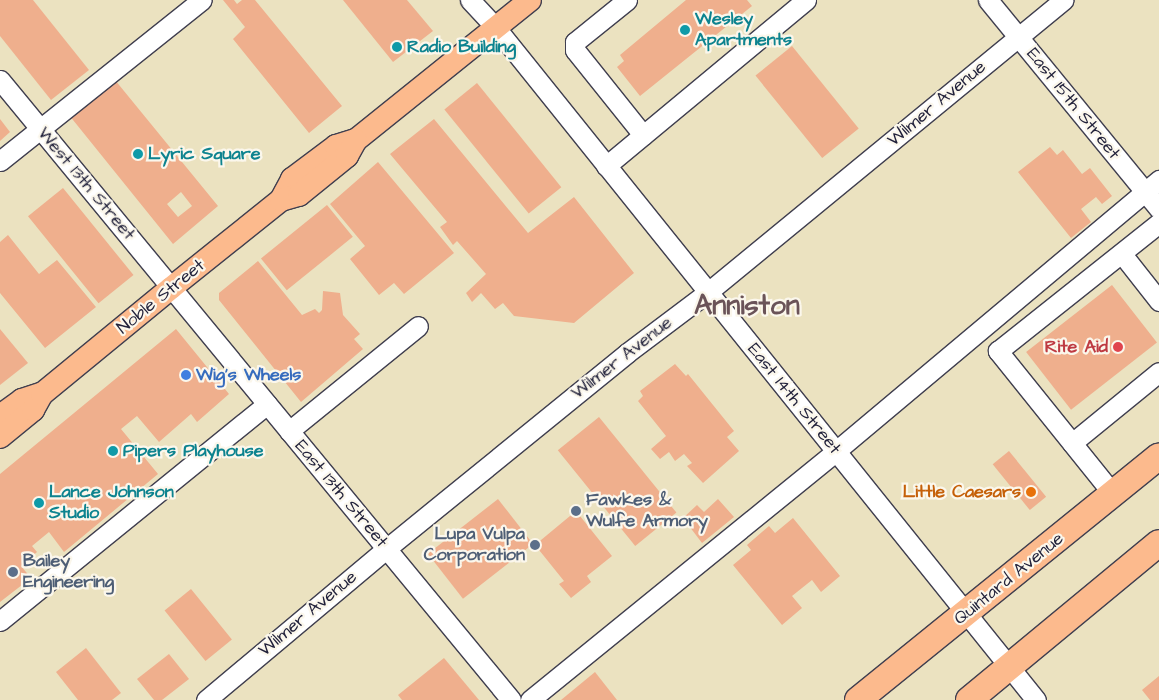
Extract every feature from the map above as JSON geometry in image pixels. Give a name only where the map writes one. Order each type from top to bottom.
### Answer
[{"type":"highway","name":"Quintard Avenue","points":[[858,700],[1159,456]]},
{"type":"highway","points":[[969,700],[1159,543]]},
{"type":"main road","name":"Noble Street","points":[[0,416],[22,400],[42,394],[281,200],[292,179],[336,146],[356,140],[530,0]]},
{"type":"main road","name":"Noble Street","points":[[0,437],[34,410],[42,394]]},
{"type":"street","points":[[0,161],[202,0]]},
{"type":"street","name":"East 14th Street","points":[[470,0],[496,28],[1036,700]]},
{"type":"street","points":[[627,0],[575,42],[575,50],[643,135]]},
{"type":"street","points":[[606,166],[806,0]]},
{"type":"street","name":"East 15th Street","points":[[988,0],[1018,37],[1152,186],[1159,209]]},
{"type":"street","name":"Wilmer Avenue","points":[[206,700],[386,549],[627,353],[708,292],[1063,0]]},
{"type":"street","name":"West 13th Street","points":[[0,80],[171,288]]},
{"type":"street","points":[[530,700],[836,451],[1152,186]]},
{"type":"street","points":[[1113,494],[998,351],[1159,223]]},
{"type":"street","points":[[1122,254],[1159,301]]},
{"type":"street","name":"East 13th Street","points":[[171,288],[511,700]]},
{"type":"street","points":[[289,431],[418,326]]},
{"type":"street","points":[[1072,443],[1159,372]]},
{"type":"street","points":[[0,622],[267,404]]},
{"type":"building","points":[[0,0],[33,0],[89,70],[51,100],[0,36]]},
{"type":"building","points":[[223,0],[234,0],[237,4],[242,0],[255,0],[342,106],[309,133],[233,39],[245,27]]},
{"type":"building","name":"Radio Building","points":[[343,0],[407,0],[433,31],[393,62]]},
{"type":"building","name":"Wesley Apartments","points":[[686,0],[747,0],[752,6],[640,96],[617,67],[624,61],[620,55]]},
{"type":"building","points":[[792,46],[859,128],[822,158],[755,76]]},
{"type":"building","name":"Lyric Square","points":[[115,80],[218,206],[173,244],[69,115]],"holes":[[[181,192],[192,206],[178,217],[167,204]]]},
{"type":"building","points":[[477,83],[561,187],[529,214],[444,109]]},
{"type":"building","points":[[0,119],[10,132],[0,141]]},
{"type":"building","points":[[434,119],[528,233],[574,197],[634,273],[574,323],[514,316],[503,303],[495,309],[481,293],[472,302],[466,293],[486,274],[457,241],[453,245],[440,227],[447,222],[390,154]]},
{"type":"building","points":[[1050,147],[1057,155],[1063,150],[1082,174],[1090,168],[1112,196],[1102,204],[1096,197],[1081,209],[1091,222],[1071,238],[1018,172]]},
{"type":"building","points":[[378,162],[454,253],[404,294],[394,283],[379,295],[350,259],[365,246],[330,204]]},
{"type":"building","points":[[63,188],[133,275],[99,303],[28,216]]},
{"type":"building","points":[[327,205],[353,237],[287,290],[261,258]]},
{"type":"building","points":[[8,235],[39,274],[57,260],[96,307],[45,348],[0,293],[0,242]]},
{"type":"building","points":[[258,261],[302,315],[315,309],[319,313],[322,310],[323,291],[340,293],[343,315],[360,334],[354,339],[363,349],[301,402],[219,300],[219,293]]},
{"type":"building","name":"Rite Aid","points":[[1112,285],[1157,343],[1071,410],[1026,352]]},
{"type":"building","points":[[0,329],[28,363],[0,385]]},
{"type":"building","points":[[176,329],[229,394],[197,422],[191,414],[159,442],[137,416],[121,429],[158,474],[64,552],[49,532],[32,546],[37,552],[21,566],[31,578],[0,602],[0,474]]},
{"type":"building","points":[[675,364],[686,376],[688,374],[734,431],[727,437],[739,451],[703,483],[687,466],[692,463],[684,454],[675,461],[669,452],[660,459],[651,449],[666,436],[638,401],[643,396],[640,391]]},
{"type":"building","points":[[599,417],[676,513],[635,546],[558,450]]},
{"type":"building","points":[[1009,451],[1046,497],[1030,510],[993,464]]},
{"type":"building","points":[[498,499],[533,544],[463,599],[428,554]]},
{"type":"building","points":[[718,499],[734,517],[702,543],[683,518],[697,505],[704,512]]},
{"type":"building","points":[[576,511],[612,556],[587,576],[591,582],[571,598],[559,584],[564,581],[535,545]]},
{"type":"building","points":[[793,518],[840,576],[821,592],[812,580],[792,596],[802,608],[782,625],[733,565],[751,550],[747,545],[769,526],[775,533]]},
{"type":"building","points":[[191,589],[232,640],[205,661],[165,610]]},
{"type":"building","points":[[86,648],[121,693],[112,700],[78,700],[56,672]]},
{"type":"building","points":[[169,654],[189,679],[162,700],[154,700],[137,679]]},
{"type":"building","points":[[444,658],[479,700],[402,700],[398,695]]},
{"type":"building","points":[[595,672],[617,700],[561,700]]},
{"type":"building","points":[[1159,676],[1159,700],[1150,700],[1142,690]]},
{"type":"place","name":"Wesley Apartments","points":[[685,30]]},
{"type":"place","name":"Radio Building","points":[[397,47]]},
{"type":"place","name":"Lyric Square","points":[[138,154]]},
{"type":"place","name":"Rite Aid","points":[[1118,347]]},
{"type":"place","name":"Wig's Wheels","points":[[186,375]]},
{"type":"place","name":"Pipers Playhouse","points":[[113,451]]},
{"type":"place","name":"Little Caesars","points":[[1031,492]]},
{"type":"place","name":"Lance Johnson Studio","points":[[39,503]]},
{"type":"place","name":"Fawkes & Wulfe Armory","points":[[576,511]]},
{"type":"place","name":"Lupa Vulpa Corporation","points":[[535,545]]},
{"type":"place","name":"Bailey Engineering","points":[[13,572]]},
{"type":"district","name":"Anniston","points":[[747,306]]}]
